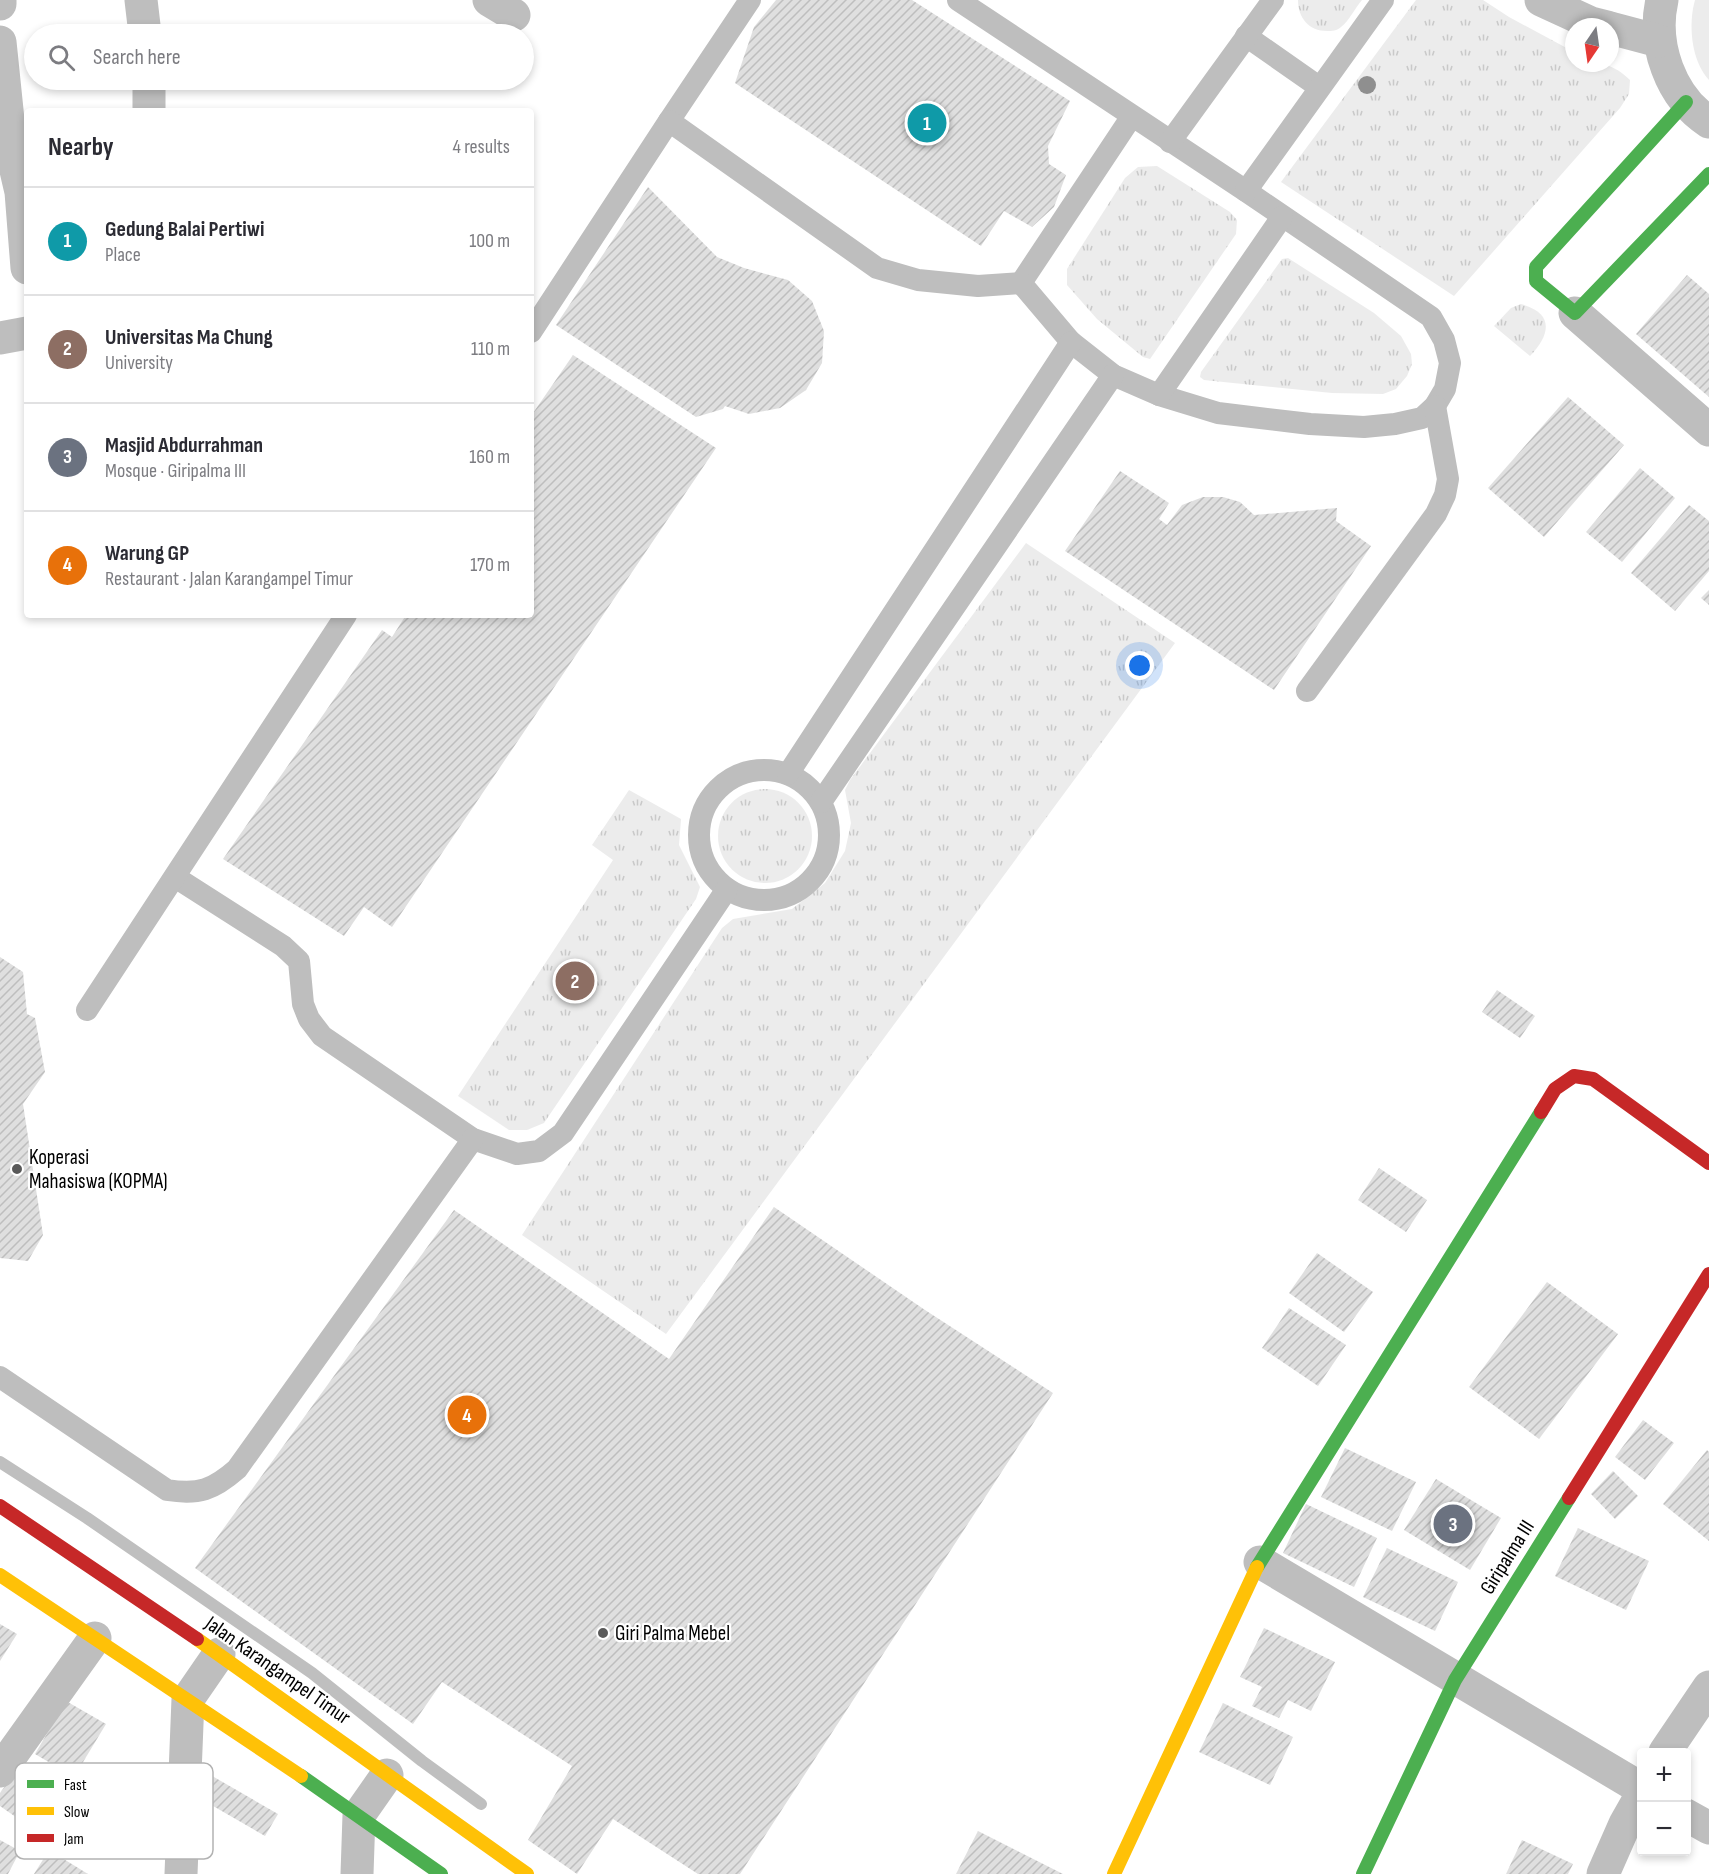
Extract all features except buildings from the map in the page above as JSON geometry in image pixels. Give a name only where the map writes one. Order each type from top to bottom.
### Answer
[{"type":"street","points":[[141,0],[144,24]]},
{"type":"street","points":[[1541,0],[1580,18]]},
{"type":"street","points":[[1662,0],[1659,13],[1659,41],[1669,73],[1698,112],[1536,267],[1535,276],[1539,285],[1575,313],[1709,430]]},
{"type":"street","points":[[1619,30],[1659,41]]},
{"type":"street","points":[[0,42],[11,149],[24,194]]},
{"type":"street","points":[[149,90],[149,108]]},
{"type":"street","points":[[1575,313],[1709,174]]},
{"type":"street","points":[[0,338],[24,334]]},
{"type":"street","points":[[1114,1874],[1260,1562],[1555,1089],[1574,1076],[1593,1079],[1709,1162]]},
{"type":"street","name":"Giripalma III","points":[[1363,1874],[1455,1680],[1709,1274]]},
{"type":"street","name":"Jalan Karangampel Timur","points":[[0,1506],[219,1654],[527,1874]]},
{"type":"street","points":[[1260,1562],[1637,1787]]},
{"type":"street","points":[[0,1575],[188,1699],[359,1815],[441,1874]]},
{"type":"street","points":[[0,1771],[95,1638]]},
{"type":"street","points":[[185,1763],[188,1699],[219,1654]]},
{"type":"street","points":[[1668,1748],[1709,1687]]},
{"type":"street","points":[[357,1874],[359,1815],[387,1775]]},
{"type":"street","points":[[1603,1874],[1637,1802]]},
{"type":"street","points":[[1691,1818],[1709,1828]]},
{"type":"street","points":[[181,1874],[182,1859]]},
{"type":"lane","points":[[534,327],[750,0]]},
{"type":"lane","points":[[958,0],[1431,317],[1444,340],[1450,363],[1445,389],[1435,406],[1422,417],[1395,424],[1364,427],[1310,424],[1218,412],[1159,395],[1113,375],[1071,342],[1020,283]]},
{"type":"lane","points":[[1170,142],[1272,0]]},
{"type":"lane","points":[[1246,191],[1383,0]]},
{"type":"lane","points":[[1246,36],[1319,87]]},
{"type":"lane","points":[[1020,283],[1132,116]]},
{"type":"lane","points":[[669,121],[877,268],[918,280],[978,286],[1020,283]]},
{"type":"lane","points":[[1159,395],[1282,217]]},
{"type":"lane","points":[[788,774],[1071,342]]},
{"type":"lane","points":[[821,802],[1113,375]]},
{"type":"lane","points":[[1307,691],[1441,505],[1448,479],[1435,406]]},
{"type":"lane","points":[[87,1010],[344,618]]},
{"type":"lane","points":[[771,769],[788,774],[801,780],[821,802],[828,818],[830,835],[828,853],[820,869],[809,883],[795,893],[778,899],[761,900],[743,897],[727,889],[714,877],[705,863],[699,846],[698,829],[706,805],[722,784],[737,775],[753,770],[771,769]]},
{"type":"lane","points":[[175,877],[283,946],[298,961],[303,1004],[309,1019],[322,1036],[473,1139],[517,1154],[539,1151],[563,1133],[727,889]]},
{"type":"lane","points":[[0,1377],[167,1490],[188,1493],[207,1490],[222,1483],[237,1469],[473,1139]]},
{"type":"green space","points":[[1298,0],[1362,0],[1344,24],[1336,30],[1327,31],[1315,29],[1302,18]]},
{"type":"green space","points":[[1416,0],[1483,0],[1565,47],[1565,72],[1619,71],[1630,80],[1629,94],[1620,108],[1454,296],[1281,182]]},
{"type":"green space","points":[[1695,0],[1709,0],[1709,80],[1698,63],[1693,42],[1692,20]]},
{"type":"green space","points":[[1157,166],[1230,212],[1237,220],[1236,234],[1150,359],[1143,357],[1097,319],[1067,285],[1067,269],[1125,178],[1138,167]]},
{"type":"green space","points":[[1288,258],[1374,313],[1401,336],[1411,354],[1412,364],[1407,376],[1396,389],[1383,394],[1332,393],[1204,380],[1200,377],[1201,372],[1282,259]]},
{"type":"green space","points":[[1521,304],[1539,313],[1546,325],[1542,340],[1530,356],[1494,326],[1511,308]]},
{"type":"green space","points":[[1026,543],[1175,643],[666,1334],[522,1235],[722,928],[733,919],[792,909],[825,883],[845,851],[851,823],[845,790],[850,780]]},
{"type":"green space","points":[[765,789],[783,792],[798,803],[809,818],[812,836],[809,854],[798,869],[783,880],[765,883],[747,880],[732,869],[721,854],[718,836],[721,818],[732,803],[747,792]]},
{"type":"green space","points":[[629,790],[681,819],[679,845],[700,887],[696,899],[544,1123],[527,1130],[509,1130],[458,1096],[613,860],[592,845]]},
{"type":"waterway","points":[[0,1462],[87,1518],[312,1673],[422,1761],[481,1804]]},
{"type":"traffic: fast","points":[[1686,102],[1536,267],[1536,281],[1575,313],[1709,174]]},
{"type":"traffic: fast","points":[[1257,1567],[1541,1112]]},
{"type":"traffic: fast","points":[[1363,1874],[1455,1680],[1569,1498]]},
{"type":"traffic: fast","points":[[301,1776],[441,1874]]},
{"type":"traffic: slow","points":[[1114,1874],[1257,1567]]},
{"type":"traffic: slow","points":[[0,1575],[301,1776]]},
{"type":"traffic: slow","points":[[197,1639],[527,1874]]},
{"type":"traffic: jam","points":[[1541,1112],[1555,1089],[1574,1076],[1593,1079],[1709,1163]]},
{"type":"traffic: jam","points":[[1569,1498],[1709,1274]]},
{"type":"traffic: jam","points":[[0,1506],[197,1639]]},
{"type":"place","name":"Gedung Balai Pertiwi","points":[[927,123]]},
{"type":"place","name":"Universitas Ma Chung","points":[[575,981]]},
{"type":"place","name":"Koperasi Mahasiswa (KOPMA)","points":[[17,1169]]},
{"type":"place","name":"Warung GP","points":[[467,1415]]},
{"type":"place","name":"Masjid Abdurrahman","points":[[1453,1524]]},
{"type":"place","name":"Giri Palma Mebel","points":[[603,1633]]}]
